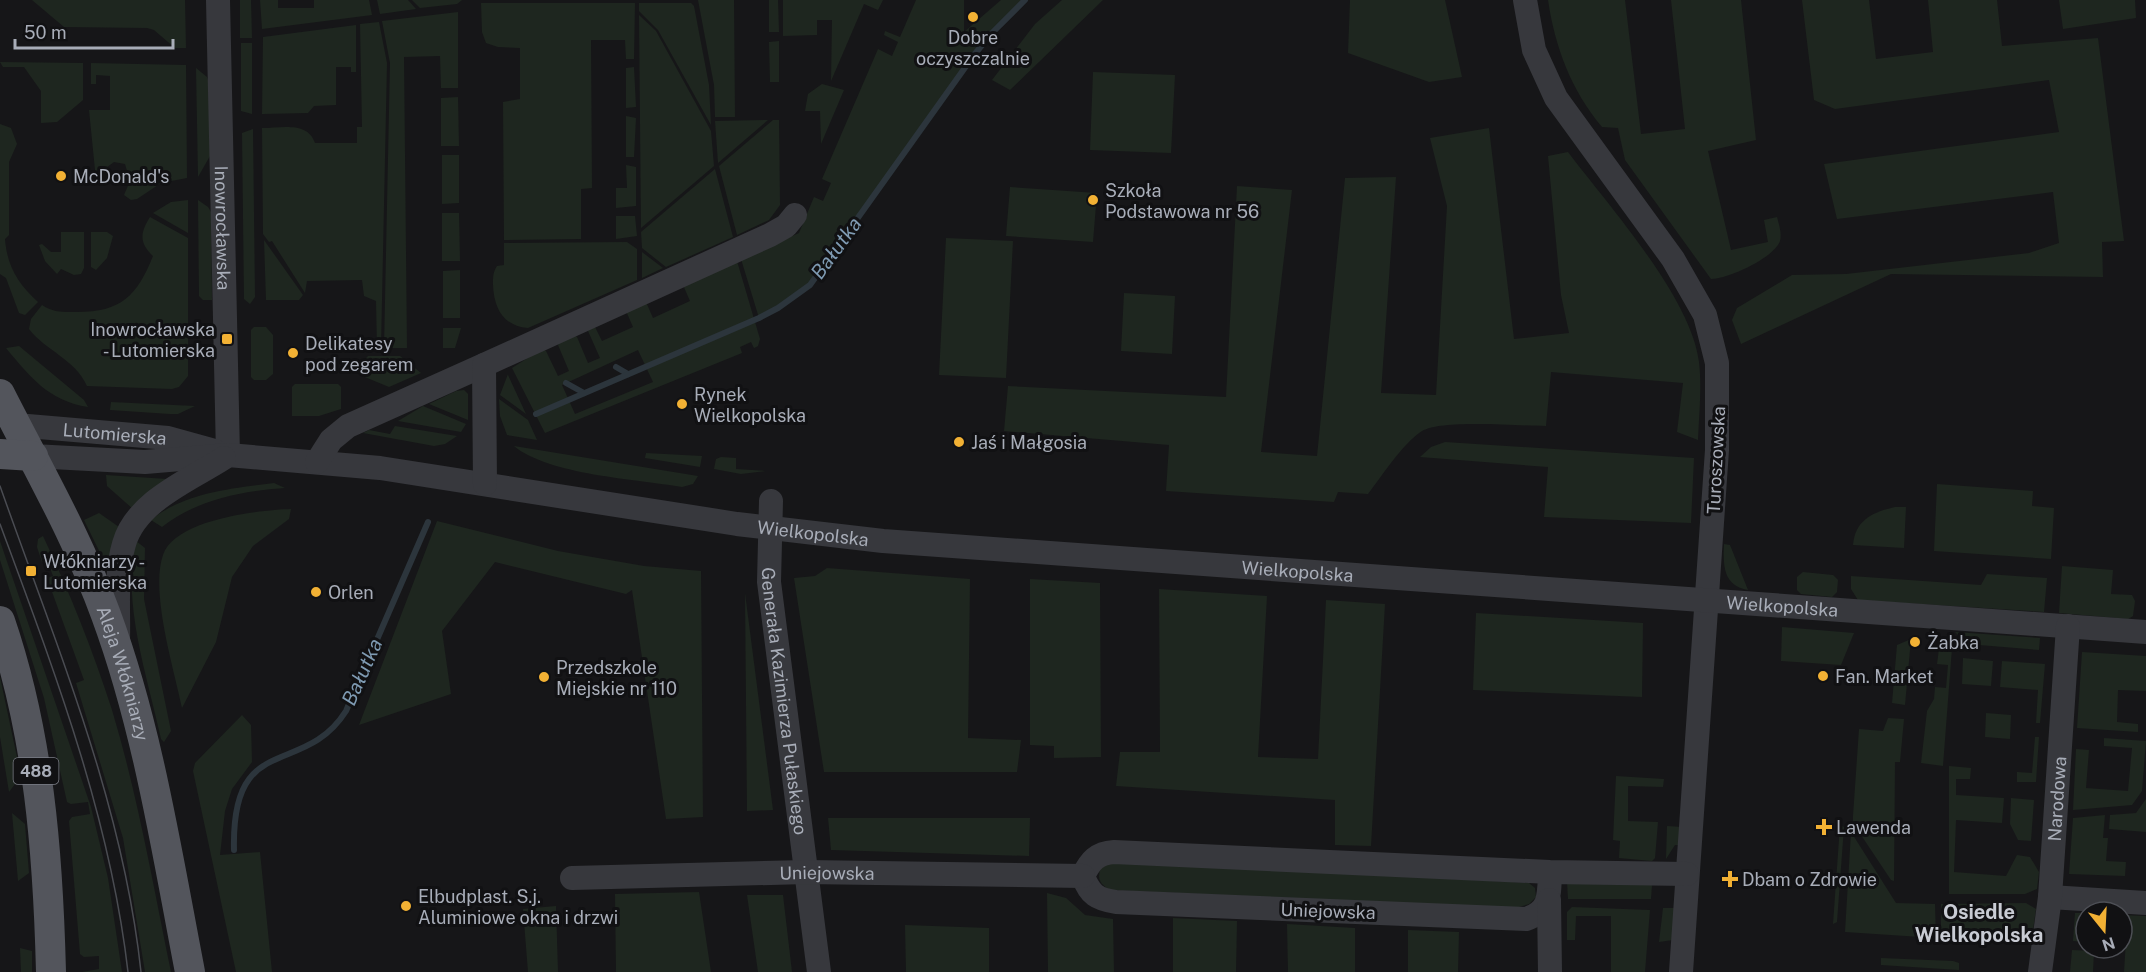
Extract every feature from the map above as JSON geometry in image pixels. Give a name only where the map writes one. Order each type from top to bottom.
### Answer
[{"type":"main road","name":"Aleja Włókniarzy","points":[[0,394],[8,425],[33,456],[92,577],[118,650],[148,769],[190,972]]},
{"type":"main road","name":"Lutomierska","points":[[0,454],[33,456]]},
{"type":"main road","name":"488","points":[[0,621],[22,697],[40,798],[49,888],[51,972]]},
{"type":"street","name":"Inowrocławska","points":[[218,0],[228,455]]},
{"type":"street","name":"Turoszowska","points":[[1525,0],[1534,50],[1556,98],[1673,259],[1700,304],[1709,327],[1716,356],[1719,416],[1681,972]]},
{"type":"street","points":[[317,462],[331,440],[348,426],[770,236],[786,226],[795,215]]},
{"type":"street","points":[[484,365],[485,484]]},
{"type":"street","name":"Lutomierska","points":[[8,425],[168,438],[228,455]]},
{"type":"street","name":"Lutomierska","points":[[33,456],[146,462],[228,455],[317,462],[451,478]]},
{"type":"street","points":[[118,650],[122,551],[130,530],[150,505],[228,455]]},
{"type":"street","name":"Wielkopolska","points":[[451,478],[770,528],[992,550],[2146,632]]},
{"type":"street","name":"Generała Kazimierza Pułaskiego","points":[[771,501],[769,582],[819,972]]},
{"type":"street","name":"Narodowa","points":[[2040,972],[2050,897],[2068,626]]},
{"type":"street","points":[[1083,876],[1092,860],[1099,855],[1114,852],[1550,872],[1687,874]]},
{"type":"street","name":"Uniejowska","points":[[572,878],[806,872],[1083,876],[1091,893],[1104,900],[1116,902],[1526,919],[1542,913],[1549,900]]},
{"type":"street","points":[[1550,872],[1550,972]]},
{"type":"street","points":[[2050,897],[2146,903]]},
{"type":"shaded area","points":[[32,0],[185,0],[186,48],[175,48],[154,30],[147,28],[64,27]]},
{"type":"shaded area","points":[[240,0],[251,0],[252,38],[240,38]]},
{"type":"shaded area","points":[[260,0],[278,0],[278,8],[314,8],[314,0],[369,0],[372,15],[262,29]]},
{"type":"shaded area","points":[[377,0],[408,0],[416,9],[380,14]]},
{"type":"shaded area","points":[[412,0],[462,0],[457,4],[420,8]]},
{"type":"shaded area","points":[[698,0],[734,0],[735,117],[715,117],[714,85]]},
{"type":"shaded area","points":[[769,0],[778,0],[779,32],[769,32]]},
{"type":"shaded area","points":[[783,0],[883,0],[878,10],[864,4],[831,81],[832,20],[817,20],[817,35],[783,36]]},
{"type":"shaded area","points":[[916,0],[964,0],[964,32],[1001,0],[1025,0],[991,34],[974,55],[821,273],[795,297],[759,318],[741,259],[799,233],[814,197],[823,201],[831,183],[822,179],[878,49],[892,56],[898,42],[884,35],[885,31],[900,37]]},
{"type":"shaded area","points":[[1062,0],[1103,0],[1010,90],[992,80],[1035,24]]},
{"type":"shaded area","points":[[1350,0],[1445,0],[1462,77],[1429,82],[1348,53]]},
{"type":"shaded area","points":[[1548,0],[1625,0],[1641,134],[1685,129],[1671,0],[1741,0],[1756,140],[1708,151],[1731,250],[1768,242],[1764,220],[1777,217],[1780,241],[1776,248],[1750,266],[1711,279],[1625,160],[1618,128],[1602,127],[1581,98],[1560,51]]},
{"type":"shaded area","points":[[1802,0],[1869,0],[1876,59],[1933,52],[1928,0],[1997,0],[2002,46],[2098,38],[2124,241],[2102,242],[2103,277],[1891,274],[1741,344],[1732,320],[1737,308],[1792,275],[1846,274],[2029,253],[2059,243],[2053,192],[1837,219],[1824,164],[2059,132],[2049,80],[1835,109],[1814,100]]},
{"type":"shaded area","points":[[2059,0],[2135,0],[2136,18],[2063,29]]},
{"type":"shaded area","points":[[481,3],[635,3],[634,59],[626,59],[625,40],[591,40],[592,188],[581,189],[581,239],[504,240],[503,102],[520,99],[520,48],[498,47],[486,43],[482,32]]},
{"type":"shaded area","points":[[639,3],[691,3],[694,6],[709,85],[711,125],[658,30],[639,11]]},
{"type":"shaded area","points":[[458,12],[458,88],[441,88],[440,56],[404,57],[407,348],[384,348],[390,63],[382,21]]},
{"type":"shaded area","points":[[639,15],[656,31],[711,131],[714,166],[641,228]]},
{"type":"shaded area","points":[[379,22],[387,63],[381,348],[377,348],[376,301],[364,296],[362,280],[307,281],[305,293],[272,241],[269,242],[263,234],[262,128],[293,127],[306,131],[315,143],[357,143],[357,127],[362,127],[360,24]]},
{"type":"shaded area","points":[[356,25],[356,72],[351,72],[351,67],[336,67],[336,105],[314,106],[308,113],[262,114],[263,37]]},
{"type":"shaded area","points":[[779,41],[779,82],[770,82],[769,42]]},
{"type":"shaded area","points":[[241,43],[252,43],[252,114],[241,111]]},
{"type":"shaded area","points":[[0,62],[83,63],[83,100],[57,122],[41,123],[41,91],[24,67],[3,67]]},
{"type":"shaded area","points":[[91,63],[186,65],[187,178],[161,183],[137,199],[131,200],[124,195],[130,181],[125,164],[114,162],[99,173],[95,170],[89,110],[110,110],[110,76],[96,75],[96,84],[91,84]]},
{"type":"shaded area","points":[[634,67],[636,107],[626,108],[626,68]]},
{"type":"shaded area","points":[[196,68],[207,77],[209,83],[210,156],[198,177]]},
{"type":"shaded area","points":[[1093,72],[1175,75],[1171,153],[1090,150]]},
{"type":"shaded area","points":[[822,84],[844,90],[821,144],[820,111],[805,111],[808,94]]},
{"type":"shaded area","points":[[458,97],[459,146],[441,146],[441,98]]},
{"type":"shaded area","points":[[626,116],[636,118],[634,157],[626,157]]},
{"type":"shaded area","points":[[768,120],[718,163],[715,121]]},
{"type":"shaded area","points":[[773,120],[779,120],[780,205],[769,220],[737,235],[719,166]]},
{"type":"shaded area","points":[[0,124],[11,128],[17,144],[9,162],[9,235],[5,239],[6,249],[15,274],[38,302],[25,315],[19,313],[6,278],[0,274]]},
{"type":"shaded area","points":[[1489,128],[1514,339],[1569,333],[1561,295],[1548,156],[1568,152],[1646,252],[1681,309],[1693,336],[1699,362],[1698,440],[1677,432],[1683,383],[1551,372],[1546,426],[1463,424],[1432,427],[1415,436],[1400,451],[1368,494],[1338,492],[1334,502],[1166,491],[1169,445],[1004,431],[1008,386],[1226,397],[1237,186],[1292,190],[1261,452],[1317,456],[1345,178],[1396,177],[1381,393],[1436,395],[1447,206],[1430,138]]},
{"type":"shaded area","points":[[253,129],[255,297],[250,304],[244,299],[242,133]]},
{"type":"shaded area","points":[[442,155],[459,155],[459,203],[442,204]]},
{"type":"shaded area","points":[[626,165],[636,167],[636,206],[616,208],[616,188],[627,188]]},
{"type":"shaded area","points":[[715,169],[733,237],[666,267],[642,248],[641,232]]},
{"type":"shaded area","points":[[1010,187],[1097,193],[1093,242],[1006,236]]},
{"type":"shaded area","points":[[188,200],[188,233],[153,213],[171,202]]},
{"type":"shaded area","points":[[198,200],[211,212],[212,300],[203,300],[199,296]]},
{"type":"shaded area","points":[[442,213],[459,213],[460,261],[442,261]]},
{"type":"shaded area","points":[[616,216],[635,216],[637,236],[616,239]]},
{"type":"shaded area","points":[[150,217],[188,238],[188,376],[179,387],[172,389],[87,386],[68,362],[29,329],[31,319],[42,305],[59,312],[92,311],[116,305],[125,299],[141,282],[153,256],[145,247],[142,238]]},
{"type":"shaded area","points":[[61,232],[84,232],[84,268],[81,274],[74,275],[61,269],[57,274],[45,261],[39,245],[42,244],[51,252],[61,252]]},
{"type":"shaded area","points":[[91,232],[107,232],[113,236],[107,258],[96,270],[91,267]]},
{"type":"shaded area","points":[[946,238],[1013,241],[1006,378],[939,375]]},
{"type":"shaded area","points":[[264,240],[303,295],[299,300],[266,300]]},
{"type":"shaded area","points":[[627,242],[637,249],[637,280],[528,328],[519,327],[506,320],[498,308],[495,301],[493,277],[497,266],[504,265],[504,243]]},
{"type":"shaded area","points":[[642,252],[663,268],[642,278]]},
{"type":"shaded area","points":[[737,261],[760,339],[758,346],[754,348],[751,342],[740,347],[742,353],[545,433],[512,368],[542,349],[546,351],[558,376],[569,371],[558,345],[560,341],[573,335],[577,337],[588,363],[600,358],[588,331],[590,328],[594,325],[602,341],[633,327],[626,311],[646,302],[653,318],[690,301],[683,285]],"holes":[[[638,350],[653,382],[575,414],[562,385]]]},
{"type":"shaded area","points":[[460,270],[460,318],[443,318],[443,271]]},
{"type":"shaded area","points":[[1124,293],[1175,296],[1172,354],[1121,351]]},
{"type":"shaded area","points":[[254,327],[266,327],[273,335],[273,374],[266,380],[254,380],[251,377],[251,330]]},
{"type":"shaded area","points":[[443,328],[461,328],[455,348],[443,348]]},
{"type":"shaded area","points":[[19,346],[84,400],[88,407],[62,399],[41,386],[6,348]]},
{"type":"shaded area","points":[[368,356],[400,356],[421,373],[389,387],[360,375],[360,365]]},
{"type":"shaded area","points":[[508,375],[526,414],[500,395]]},
{"type":"shaded area","points":[[295,384],[338,384],[341,387],[341,409],[319,416],[292,416],[292,387]]},
{"type":"shaded area","points":[[464,390],[468,394],[468,420],[429,404],[456,391]]},
{"type":"shaded area","points":[[499,399],[528,420],[537,440],[507,435],[500,416]]},
{"type":"shaded area","points":[[111,402],[195,406],[178,414],[170,414],[110,410]]},
{"type":"shaded area","points":[[423,406],[466,424],[461,432],[398,421]]},
{"type":"shaded area","points":[[395,426],[457,436],[445,444],[434,446],[363,433],[369,430],[390,434]]},
{"type":"shaded area","points":[[1445,442],[1694,458],[1691,523],[1544,517],[1548,467],[1420,457],[1431,447]]},
{"type":"shaded area","points":[[514,446],[698,476],[693,484],[682,487],[594,474],[549,464],[529,456]]},
{"type":"shaded area","points":[[646,453],[702,456],[700,467],[645,458]]},
{"type":"shaded area","points":[[736,458],[736,469],[766,471],[741,474],[714,469],[716,459]]},
{"type":"shaded area","points":[[106,475],[167,479],[133,509],[107,486]]},
{"type":"shaded area","points":[[274,483],[285,488],[220,498],[190,510],[162,527],[151,520],[178,504],[209,493]]},
{"type":"shaded area","points":[[1937,484],[2033,491],[2032,506],[2054,508],[2051,559],[1934,551]]},
{"type":"shaded area","points":[[1895,507],[1906,507],[1904,548],[1853,545],[1857,529],[1866,518]]},
{"type":"shaded area","points":[[291,509],[289,519],[253,546],[232,577],[216,642],[182,708],[161,609],[159,589],[163,555],[171,543],[184,533],[201,525],[240,515]]},
{"type":"shaded area","points":[[99,513],[119,527],[107,567],[84,520]]},
{"type":"shaded area","points":[[437,521],[558,551],[644,566],[701,571],[703,817],[666,819],[632,590],[626,594],[495,562],[442,631],[451,694],[359,725]]},
{"type":"shaded area","points":[[43,536],[80,622],[112,710],[137,808],[171,972],[145,972],[123,838],[76,683],[84,680],[47,578],[53,576],[47,560],[42,562],[37,547],[38,539]]},
{"type":"shaded area","points":[[0,541],[91,807],[108,878],[122,972],[82,972],[99,969],[99,956],[84,957],[80,954],[69,821],[72,817],[90,814],[88,802],[71,804],[67,802],[44,698],[0,560]]},
{"type":"shaded area","points":[[136,541],[145,548],[144,599],[171,731],[164,742],[161,739],[143,666],[134,614],[132,565]]},
{"type":"shaded area","points":[[1724,544],[1730,545],[1748,590],[1740,588],[1729,579],[1725,567]]},
{"type":"shaded area","points":[[2062,566],[2113,570],[2111,594],[2132,595],[2135,601],[2133,616],[2128,619],[2059,613]]},
{"type":"shaded area","points":[[827,568],[970,579],[968,738],[1021,740],[1017,772],[824,772],[794,578],[815,576]]},
{"type":"shaded area","points":[[1803,572],[1833,575],[1838,580],[1837,592],[1832,597],[1801,594],[1797,590],[1797,577]]},
{"type":"shaded area","points":[[1987,574],[2047,578],[2044,612],[1858,600],[1851,589],[1851,576],[1981,585]]},
{"type":"shaded area","points":[[1030,579],[1100,583],[1101,757],[1054,758],[1054,746],[1030,745]]},
{"type":"shaded area","points":[[1159,589],[1267,596],[1258,757],[1318,759],[1326,600],[1385,604],[1371,846],[1335,845],[1335,800],[1116,786],[1120,752],[1160,752]]},
{"type":"shaded area","points":[[745,593],[773,810],[747,811]]},
{"type":"shaded area","points":[[1476,613],[1643,623],[1642,697],[1473,690]]},
{"type":"shaded area","points":[[1782,627],[1854,633],[1841,665],[1781,661]]},
{"type":"shaded area","points":[[1955,632],[2040,638],[2039,650],[1967,644]]},
{"type":"shaded area","points":[[1911,639],[1905,705],[1892,703],[1897,645]]},
{"type":"shaded area","points":[[1940,641],[1952,648],[1943,766],[1921,763],[1927,711],[1934,699],[1935,687],[1946,688],[1948,665],[1937,664]]},
{"type":"shaded area","points":[[2082,652],[2146,656],[2146,691],[2118,690],[2117,722],[2138,724],[2138,732],[2077,728]]},
{"type":"shaded area","points":[[1963,658],[1993,661],[1991,686],[1962,684]]},
{"type":"shaded area","points":[[2002,661],[2045,664],[2040,723],[2036,723],[2038,690],[2000,687]]},
{"type":"shaded area","points":[[0,677],[21,776],[9,792],[0,737]]},
{"type":"shaded area","points":[[1986,713],[2011,715],[2010,739],[1985,737]]},
{"type":"shaded area","points":[[242,715],[251,725],[252,762],[232,789],[225,811],[220,855],[260,852],[272,972],[236,972],[193,771],[195,763]]},
{"type":"shaded area","points":[[1888,718],[1904,719],[1900,762],[1895,762],[1894,881],[1891,880],[1853,823],[1859,729],[1883,731]]},
{"type":"shaded area","points":[[2035,737],[2039,737],[2036,782],[2017,782],[2017,772],[2032,773]]},
{"type":"shaded area","points":[[2104,738],[2146,741],[2142,791],[2132,805],[2073,810],[2076,749],[2089,750],[2086,788],[2128,791],[2132,748],[2104,746]]},
{"type":"shaded area","points":[[1949,766],[1971,768],[1970,779],[1956,779],[1956,795],[2004,798],[2002,823],[1956,820],[1954,872],[2006,876],[2017,855],[2030,857],[2039,872],[2037,889],[2025,894],[1949,894]]},
{"type":"shaded area","points":[[1616,776],[1664,779],[1663,787],[1628,786],[1628,821],[1658,822],[1655,858],[1652,861],[1619,858],[1620,841],[1613,840]]},
{"type":"shaded area","points":[[2011,798],[2034,800],[2031,841],[2018,840],[2010,824]]},
{"type":"shaded area","points":[[2146,799],[2146,832],[2109,829],[2110,815],[2136,813]]},
{"type":"shaded area","points":[[12,813],[25,824],[29,873],[18,881]]},
{"type":"shaded area","points":[[2105,815],[2103,838],[2108,838],[2106,861],[2126,862],[2125,876],[2069,874],[2073,818]]},
{"type":"shaded area","points":[[828,818],[1030,818],[1029,856],[831,850]]},
{"type":"shaded area","points":[[1840,825],[1844,827],[1837,922],[1833,924]]},
{"type":"shaded area","points":[[1667,826],[1682,827],[1681,845],[1675,845],[1666,859]]},
{"type":"shaded area","points":[[1851,832],[1896,903],[1935,904],[1936,938],[1845,932]]},
{"type":"shaded area","points":[[1115,862],[1529,883],[1535,888],[1536,897],[1529,904],[1516,908],[1110,890],[1100,880],[1100,871],[1101,867]]},
{"type":"shaded area","points":[[1567,882],[1652,885],[1651,899],[1568,899]]},
{"type":"shaded area","points":[[699,892],[711,972],[616,972],[615,894]]},
{"type":"shaded area","points":[[1047,893],[1066,898],[1085,915],[1113,919],[1114,972],[1048,972]]},
{"type":"shaded area","points":[[747,895],[783,895],[792,972],[758,972]]},
{"type":"shaded area","points":[[2026,903],[2036,909],[2031,944],[1941,938],[1941,904]]},
{"type":"shaded area","points":[[556,906],[558,972],[528,972],[523,909]]},
{"type":"shaded area","points":[[1572,907],[1650,910],[1645,972],[1611,972],[1611,916],[1576,916],[1575,940],[1567,940],[1567,912]]},
{"type":"shaded area","points":[[1663,908],[1675,908],[1673,940],[1659,942]]},
{"type":"shaded area","points":[[2134,916],[2146,916],[2146,972],[2124,972],[2125,960],[2134,960]]},
{"type":"shaded area","points":[[1173,918],[1237,921],[1236,972],[1173,972]]},
{"type":"shaded area","points":[[1287,924],[1355,928],[1355,972],[1288,972]]},
{"type":"shaded area","points":[[905,925],[989,928],[989,972],[906,972]]},
{"type":"shaded area","points":[[1408,930],[1459,932],[1458,972],[1408,972]]},
{"type":"shaded area","points":[[20,948],[32,951],[32,972],[21,972]]},
{"type":"shaded area","points":[[2072,950],[2074,950],[2074,960],[2094,960],[2093,972],[2070,972]]},
{"type":"shaded area","points":[[1881,958],[1953,961],[1959,963],[1959,970],[1881,965]]},
{"type":"waterway","name":"Bałutka","points":[[536,414],[759,318],[778,308],[810,285],[974,55],[991,34],[1025,0]]},
{"type":"waterway","points":[[616,367],[628,374]]},
{"type":"waterway","points":[[566,383],[584,393]]},
{"type":"waterway","name":"Bałutka","points":[[234,850],[236,812],[244,787],[257,771],[329,732],[346,711],[428,522]]},
{"type":"tram line","points":[[0,486],[85,725],[103,786],[132,909],[141,972]]},
{"type":"tram line","points":[[0,524],[78,744],[108,857],[120,914],[128,972]]},
{"type":"place","name":"Dobre oczyszczalnie","points":[[973,17]]},
{"type":"place","name":"McDonald's","points":[[61,176]]},
{"type":"place","name":"Szkoła Podstawowa nr 56","points":[[1093,200]]},
{"type":"place","name":"Inowrocławska - Lutomierska","points":[[227,339]]},
{"type":"place","name":"Delikatesy pod zegarem","points":[[293,353]]},
{"type":"place","name":"Rynek Wielkopolska","points":[[682,404]]},
{"type":"place","name":"Jaś i Małgosia","points":[[959,442]]},
{"type":"place","name":"Włókniarzy - Lutomierska","points":[[31,571]]},
{"type":"place","name":"Orlen","points":[[316,592]]},
{"type":"place","name":"Żabka","points":[[1915,642]]},
{"type":"place","name":"Fan. Market","points":[[1823,676]]},
{"type":"place","name":"Przedszkole Miejskie nr 110","points":[[544,677]]},
{"type":"place","name":"Lawenda","points":[[1824,827]]},
{"type":"place","name":"Dbam o Zdrowie","points":[[1730,879]]},
{"type":"place","name":"Elbudplast. S.j. Aluminiowe okna i drzwi","points":[[406,906]]},
{"type":"district","name":"Osiedle Wielkopolska","points":[[1979,924]]}]
